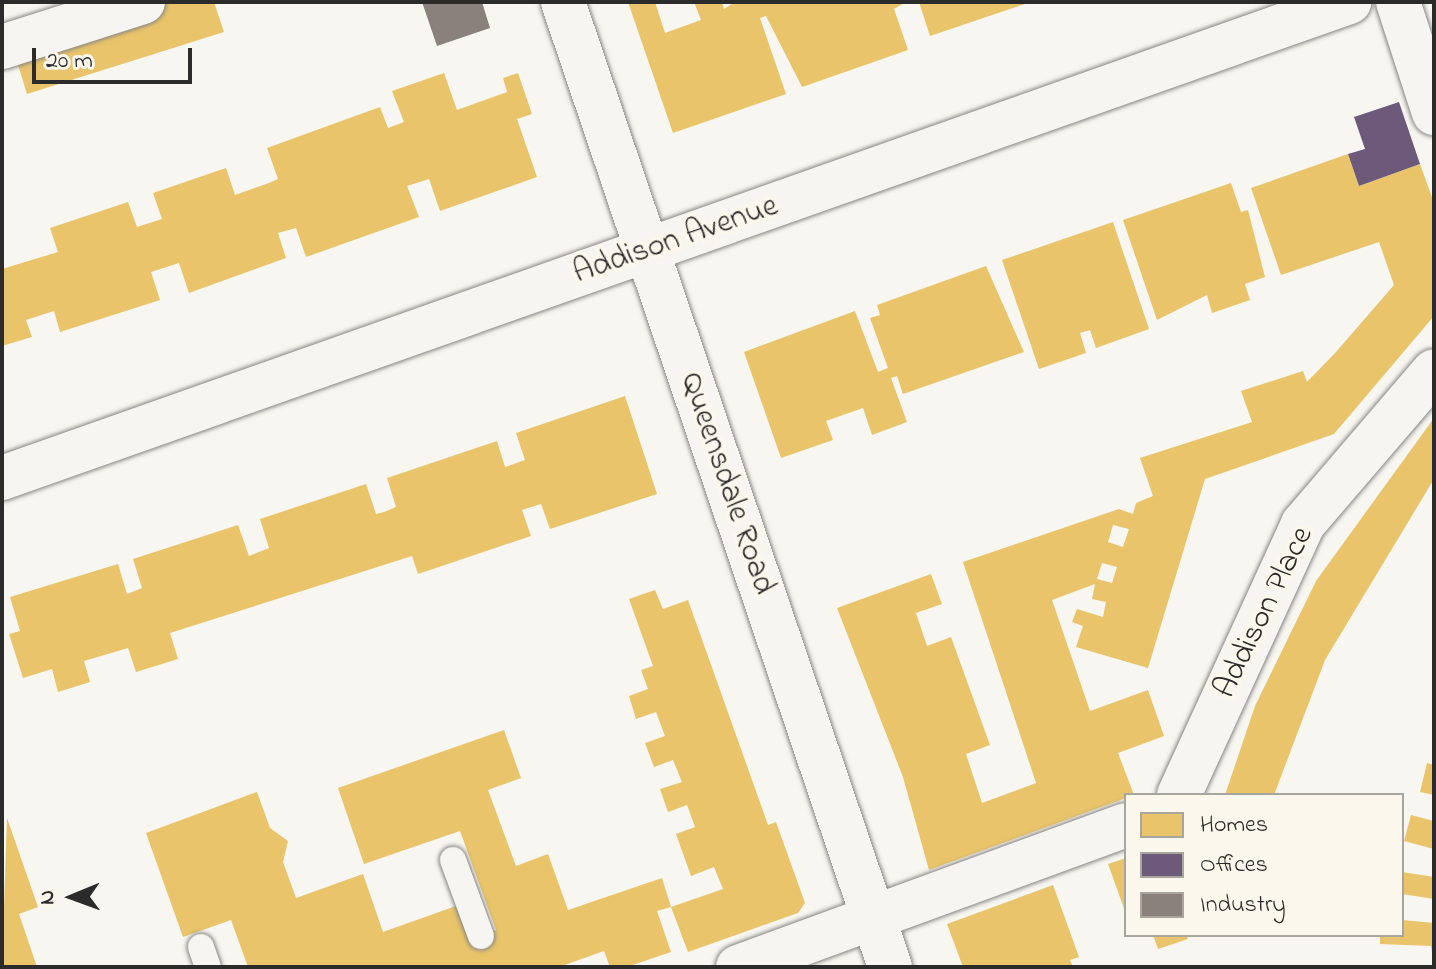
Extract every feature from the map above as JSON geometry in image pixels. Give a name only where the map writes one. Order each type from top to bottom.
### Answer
[{"type":"street","points":[[2,47],[143,2]]},
{"type":"street","name":"Queensdale Road","points":[[563,2],[890,967]]},
{"type":"street","name":"Addison Avenue","points":[[2,478],[1349,2]]},
{"type":"street","points":[[1398,2],[1434,113]]},
{"type":"street","name":"Addison Place","points":[[1180,793],[1303,524],[1434,371]]},
{"type":"street","points":[[738,967],[1124,826]]},
{"type":"lane","points":[[453,860],[481,936]]},
{"type":"building: Homes","points":[[171,2],[214,2],[224,32],[27,94],[14,52]]},
{"type":"building: Homes","points":[[628,2],[655,2],[665,33],[701,20],[694,2],[722,2],[724,9],[735,2],[906,2],[894,9],[908,50],[802,87],[766,16],[760,18],[786,94],[673,133]]},
{"type":"building: Homes","points":[[919,2],[1028,2],[1028,3],[930,36]]},
{"type":"building: Homes","points":[[444,73],[457,110],[507,92],[503,78],[518,73],[532,114],[517,119],[537,177],[440,211],[429,179],[407,186],[419,217],[306,257],[296,228],[278,233],[286,258],[189,293],[179,263],[151,272],[160,300],[60,332],[54,311],[26,320],[32,337],[2,346],[2,269],[58,252],[50,228],[128,202],[137,227],[162,219],[153,193],[226,168],[235,195],[269,183],[278,179],[267,148],[380,107],[388,128],[404,122],[392,91]]},
{"type":"building: Homes","points":[[1348,154],[1359,186],[1420,164],[1434,203],[1434,316],[1334,434],[1205,479],[1148,668],[1076,647],[1083,626],[1072,622],[1077,609],[1103,617],[1106,602],[1092,599],[1095,584],[1052,600],[1090,711],[1148,690],[1164,736],[1118,753],[1133,793],[1124,793],[1124,799],[929,870],[903,777],[837,608],[931,574],[942,604],[916,613],[927,646],[951,637],[990,745],[966,754],[982,803],[1036,783],[963,562],[1119,509],[1133,514],[1136,503],[1153,496],[1140,458],[1252,422],[1241,391],[1303,371],[1307,382],[1394,285],[1379,242],[1281,275],[1251,188]],"holes":[[[1113,525],[1129,529],[1123,547],[1108,542]],[[1102,563],[1117,567],[1112,583],[1097,579]]]},
{"type":"building: Homes","points":[[1231,183],[1241,212],[1248,210],[1265,277],[1245,284],[1250,300],[1212,313],[1207,295],[1157,320],[1123,220]]},
{"type":"building: Homes","points":[[1113,222],[1149,329],[1096,348],[1090,330],[1080,333],[1086,353],[1039,369],[1002,260]]},
{"type":"building: Homes","points":[[986,266],[1024,352],[903,394],[897,376],[891,378],[907,422],[872,435],[863,408],[826,421],[833,440],[781,458],[744,352],[855,311],[878,372],[888,368],[870,318],[880,315],[877,305]]},
{"type":"building: Homes","points":[[625,396],[657,494],[550,529],[541,504],[522,510],[531,536],[418,574],[412,556],[170,633],[178,659],[136,672],[128,648],[84,661],[90,682],[58,692],[52,669],[23,678],[9,634],[20,631],[10,597],[118,564],[127,594],[142,588],[133,559],[238,525],[249,556],[269,548],[260,519],[366,484],[376,514],[384,512],[396,507],[387,478],[497,441],[505,467],[525,460],[516,433]]},
{"type":"building: Homes","points":[[1434,418],[1434,479],[1325,660],[1275,793],[1226,793],[1255,706],[1316,581]]},
{"type":"building: Homes","points":[[655,590],[663,609],[688,600],[768,825],[776,822],[805,903],[798,913],[688,952],[671,907],[723,889],[714,867],[691,876],[676,834],[695,827],[687,805],[668,812],[660,789],[682,782],[673,760],[654,767],[645,743],[665,736],[656,712],[636,719],[629,696],[648,689],[641,670],[653,666],[629,599]]},
{"type":"building: Homes","points":[[504,730],[521,778],[488,790],[516,866],[548,854],[568,910],[662,878],[671,907],[657,911],[671,952],[627,967],[610,967],[604,951],[559,967],[248,967],[231,920],[183,937],[146,833],[257,792],[270,828],[288,841],[283,862],[296,898],[363,874],[383,932],[456,906],[469,940],[496,930],[460,831],[364,864],[338,788]]},
{"type":"building: Homes","points":[[1427,763],[1434,765],[1434,795],[1420,792]]},
{"type":"building: Homes","points":[[1411,815],[1434,821],[1434,849],[1404,841]]},
{"type":"building: Homes","points":[[7,818],[38,907],[19,914],[37,967],[2,967]]},
{"type":"building: Homes","points":[[1124,859],[1124,908],[1108,864]]},
{"type":"building: Homes","points":[[1404,872],[1434,877],[1434,899],[1404,894]]},
{"type":"building: Homes","points":[[1053,885],[1079,957],[1070,960],[1073,967],[963,967],[947,924]]},
{"type":"building: Homes","points":[[1404,920],[1434,923],[1434,967],[1431,946],[1380,944],[1380,937],[1404,937]]},
{"type":"building: Homes","points":[[1154,937],[1188,939],[1158,949]]},
{"type":"building: Offices","points":[[1399,102],[1420,164],[1359,186],[1348,154],[1365,149],[1354,117]]},
{"type":"building: Industry","points":[[422,2],[482,2],[490,28],[437,46]]}]
